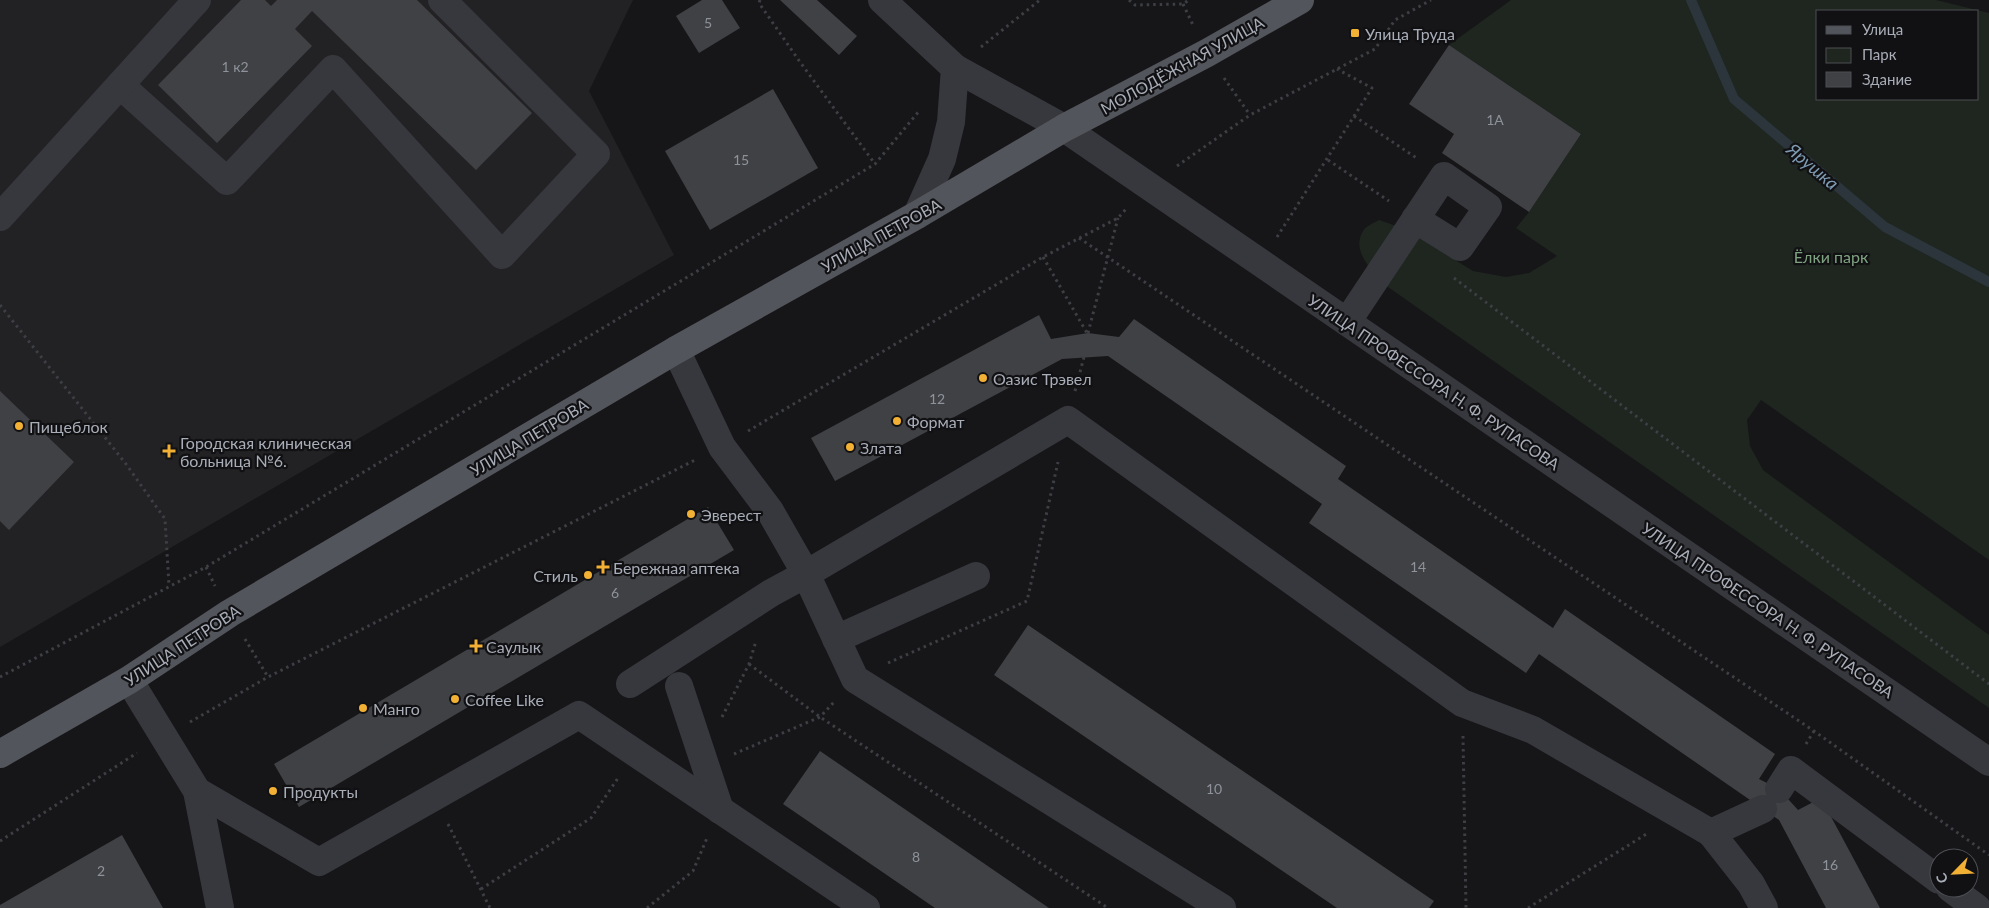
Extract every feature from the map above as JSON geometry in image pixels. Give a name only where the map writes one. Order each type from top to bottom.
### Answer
[{"type":"main road","name":"МОЛОДЁЖНАЯ УЛИЦА","points":[[1064,128],[1206,53],[1300,0]]},
{"type":"main road","name":"УЛИЦА ПЕТРОВА","points":[[0,754],[129,680],[230,613],[676,350],[917,215],[1064,128]]},
{"type":"street","points":[[0,217],[197,0]]},
{"type":"street","points":[[120,85],[227,181],[333,69],[502,255],[596,154],[442,0]]},
{"type":"street","name":"УЛИЦА ПРОФЕССОРА Н. Ф. РУПАСОВА","points":[[882,0],[955,68],[1064,128],[1989,762]]},
{"type":"street","points":[[917,215],[942,159],[951,122],[955,68]]},
{"type":"street","points":[[1346,322],[1415,218],[1444,176],[1488,207],[1460,247],[1415,218]]},
{"type":"street","points":[[676,350],[722,446],[770,511],[806,574],[855,679],[1222,908]]},
{"type":"street","points":[[630,684],[770,593],[806,574],[1068,420],[1462,703],[1533,730],[1711,833],[1751,884],[1764,908]]},
{"type":"street","points":[[836,639],[976,576]]},
{"type":"street","points":[[129,680],[197,791],[220,908]]},
{"type":"street","points":[[679,686],[720,810]]},
{"type":"street","points":[[197,791],[319,862],[579,715],[866,908]]},
{"type":"street","points":[[1711,833],[1771,799],[1790,770],[1929,873]]},
{"type":"street","points":[[1964,898],[1978,908]]},
{"type":"path","points":[[0,677],[214,562],[875,164],[800,62],[760,3],[760,0]]},
{"type":"path","points":[[1129,0],[1135,5],[1183,4],[1189,0]]},
{"type":"path","points":[[0,841],[163,737],[277,673],[722,446],[1043,257],[1118,218],[1149,186],[1250,115],[1375,49],[1396,20],[1431,0]]},
{"type":"path","points":[[1261,263],[1372,88],[1338,69]]},
{"type":"path","points":[[1354,116],[1444,176]]},
{"type":"path","points":[[1328,160],[1415,218]]},
{"type":"path","points":[[1043,257],[1088,333],[1118,218]]},
{"type":"path","points":[[1079,238],[1814,731],[1989,855]]},
{"type":"path","points":[[1460,247],[1454,278],[1989,684]]},
{"type":"path","points":[[0,305],[126,464],[165,519],[169,586]]},
{"type":"path","points":[[704,760],[749,664],[770,593]]},
{"type":"path","points":[[749,664],[820,717],[1108,908]]},
{"type":"path","points":[[1462,703],[1466,908]]},
{"type":"path","points":[[704,760],[820,717]]},
{"type":"path","points":[[481,889],[591,818],[636,753]]},
{"type":"path","points":[[434,796],[490,908]]},
{"type":"path","points":[[648,908],[693,871],[720,810]]},
{"type":"path","points":[[1528,908],[1677,814]]},
{"type":"shaded area","name":"Городская клиническая больница №6.","points":[[0,0],[633,0],[589,91],[674,255],[0,647]]},
{"type":"green space","name":"Ёлки парк","points":[[1511,0],[1936,0],[1977,10],[1816,10],[1816,100],[1979,100],[1979,11],[1989,13],[1989,560],[1761,400],[1747,420],[1750,446],[1763,470],[1989,635],[1989,708],[1388,287],[1366,262],[1362,255],[1360,239],[1364,229],[1379,220],[1405,229],[1473,271],[1506,277],[1529,273],[1557,256],[1516,228],[1529,212],[1581,134],[1449,45]]},
{"type":"building","points":[[241,0],[265,0],[271,6],[277,0],[417,0],[532,113],[476,170],[312,11],[295,29],[312,46],[217,143],[158,85]]},
{"type":"building","points":[[702,0],[722,0],[740,28],[699,53],[676,16]]},
{"type":"building","points":[[780,0],[817,0],[857,36],[839,55]]},
{"type":"building","points":[[1449,45],[1581,134],[1529,212],[1442,153],[1454,134],[1409,104]]},
{"type":"building","points":[[773,89],[818,168],[710,230],[665,151]]},
{"type":"building","points":[[1039,315],[1051,339],[1088,333],[1119,337],[1134,319],[1346,466],[1338,479],[1553,628],[1565,609],[1775,754],[1759,779],[1779,789],[1798,810],[1821,798],[1880,908],[1826,908],[1779,820],[1539,654],[1526,673],[1309,523],[1322,504],[1108,356],[1062,359],[835,481],[811,438]]},
{"type":"building","name":"Пищеблок","points":[[0,391],[74,462],[9,530],[0,521]]},
{"type":"building","points":[[708,507],[734,550],[299,807],[274,764]]},
{"type":"building","points":[[1028,625],[1434,901],[1429,908],[1337,908],[994,675]]},
{"type":"building","points":[[820,751],[1049,908],[935,908],[783,804]]},
{"type":"building","points":[[122,835],[163,908],[0,908],[0,905]]},
{"type":"waterway","name":"Ярушка","points":[[1691,0],[1734,99],[1885,227],[1989,282]]},
{"type":"place","name":"Улица Труда","points":[[1355,33]]},
{"type":"place","name":"Оазис Трэвел","points":[[983,378]]},
{"type":"place","name":"Формат","points":[[897,421]]},
{"type":"place","name":"Пищеблок","points":[[19,426]]},
{"type":"place","name":"Злата","points":[[850,447]]},
{"type":"place","name":"Городская клиническая больница №6.","points":[[169,451]]},
{"type":"place","name":"Эверест","points":[[691,514]]},
{"type":"place","name":"Бережная аптека","points":[[603,567]]},
{"type":"place","name":"Стиль","points":[[588,575]]},
{"type":"place","name":"Саулык","points":[[476,646]]},
{"type":"place","name":"Coffee Like","points":[[455,699]]},
{"type":"place","name":"Манго","points":[[363,708]]},
{"type":"place","name":"Продукты","points":[[273,791]]}]
